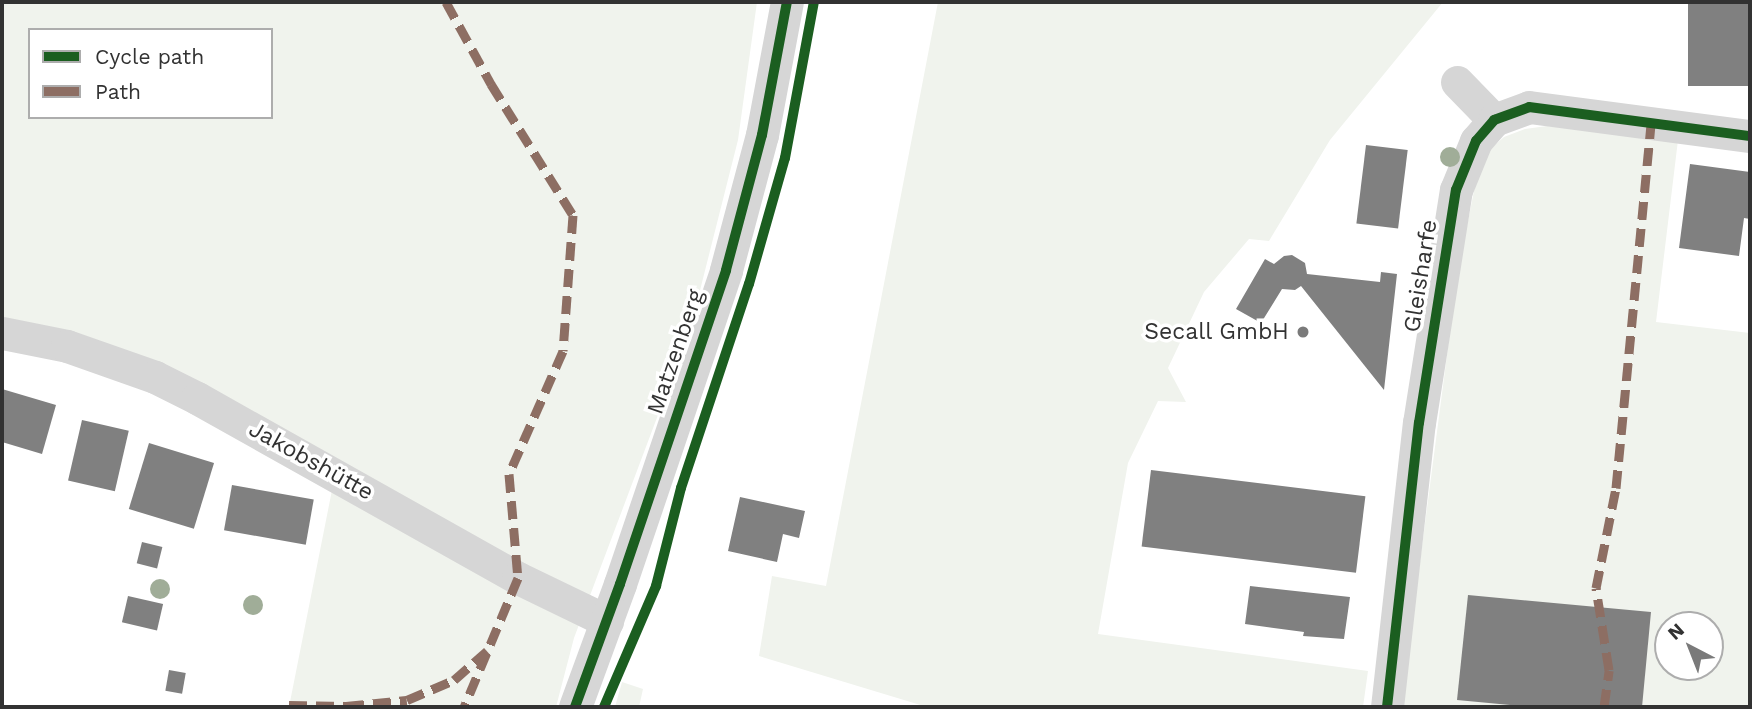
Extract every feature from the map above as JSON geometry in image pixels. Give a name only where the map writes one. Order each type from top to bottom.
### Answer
[{"type":"street","name":"Matzenberg","points":[[575,707],[607,621],[726,270],[762,135],[787,2]]},
{"type":"street","points":[[1457,82],[1494,120],[1528,107],[1750,136]]},
{"type":"street","name":"Gleisharfe","points":[[1387,707],[1419,423],[1457,190],[1476,141],[1494,120]]},
{"type":"street","name":"Jakobshütte","points":[[2,333],[67,346],[155,377],[518,578],[607,621]]},
{"type":"shaded area","points":[[2,2],[757,2],[738,140],[690,330],[574,638],[556,707],[289,707],[333,485],[149,388],[2,343]]},
{"type":"shaded area","points":[[938,2],[1443,2],[1330,140],[1269,241],[1249,239],[1204,292],[1168,368],[1186,402],[1158,401],[1128,463],[1098,634],[1368,671],[1363,707],[927,707],[759,656],[772,576],[826,586]]},
{"type":"shaded area","points":[[1547,126],[1678,140],[1656,322],[1750,333],[1750,707],[1401,707],[1458,271],[1479,166],[1488,151],[1504,137],[1525,129]]},
{"type":"shaded area","points":[[622,682],[643,689],[639,707],[615,707]]},
{"type":"building","points":[[1688,2],[1749,2],[1749,86],[1688,86]]},
{"type":"building","points":[[1366,145],[1408,150],[1398,229],[1356,223]]},
{"type":"building","points":[[1690,164],[1750,172],[1750,219],[1744,218],[1739,256],[1679,248]]},
{"type":"building","points":[[1292,255],[1305,263],[1307,274],[1380,282],[1381,272],[1397,274],[1384,390],[1301,286],[1295,290],[1282,289],[1261,323],[1236,309],[1265,259],[1274,264],[1284,256]]},
{"type":"building","points":[[2,389],[56,405],[42,454],[2,442]]},
{"type":"building","points":[[82,420],[129,431],[115,491],[68,480]]},
{"type":"building","points":[[149,443],[214,463],[194,529],[129,509]]},
{"type":"building","points":[[1151,470],[1365,496],[1356,573],[1142,546]]},
{"type":"building","points":[[232,485],[314,499],[306,545],[224,530]]},
{"type":"building","points":[[740,497],[805,511],[799,538],[783,534],[777,562],[728,551]]},
{"type":"building","points":[[142,542],[162,547],[157,568],[137,563]]},
{"type":"building","points":[[1250,586],[1350,597],[1344,639],[1303,636],[1304,632],[1245,624]]},
{"type":"building","points":[[1468,595],[1651,612],[1642,707],[1532,707],[1457,700]]},
{"type":"building","points":[[128,596],[163,604],[157,630],[122,622]]},
{"type":"building","points":[[169,670],[186,673],[182,694],[165,691]]},
{"type":"marked path","points":[[446,2],[491,84],[573,215],[563,351],[509,474],[518,578],[464,707]]},
{"type":"marked path","points":[[1604,707],[1609,670],[1596,588],[1616,488],[1651,124]]},
{"type":"marked path","points":[[289,705],[346,706],[407,700],[454,680],[487,651]]},
{"type":"cycle path","points":[[575,707],[620,584],[726,270],[762,135],[787,2]]},
{"type":"cycle path","points":[[604,707],[656,586],[681,488],[749,284],[785,158],[814,2]]},
{"type":"cycle path","points":[[1387,707],[1419,423],[1456,190],[1476,141],[1494,120],[1529,107],[1750,136]]},
{"type":"place","name":"Secall GmbH","points":[[1303,332]]}]
